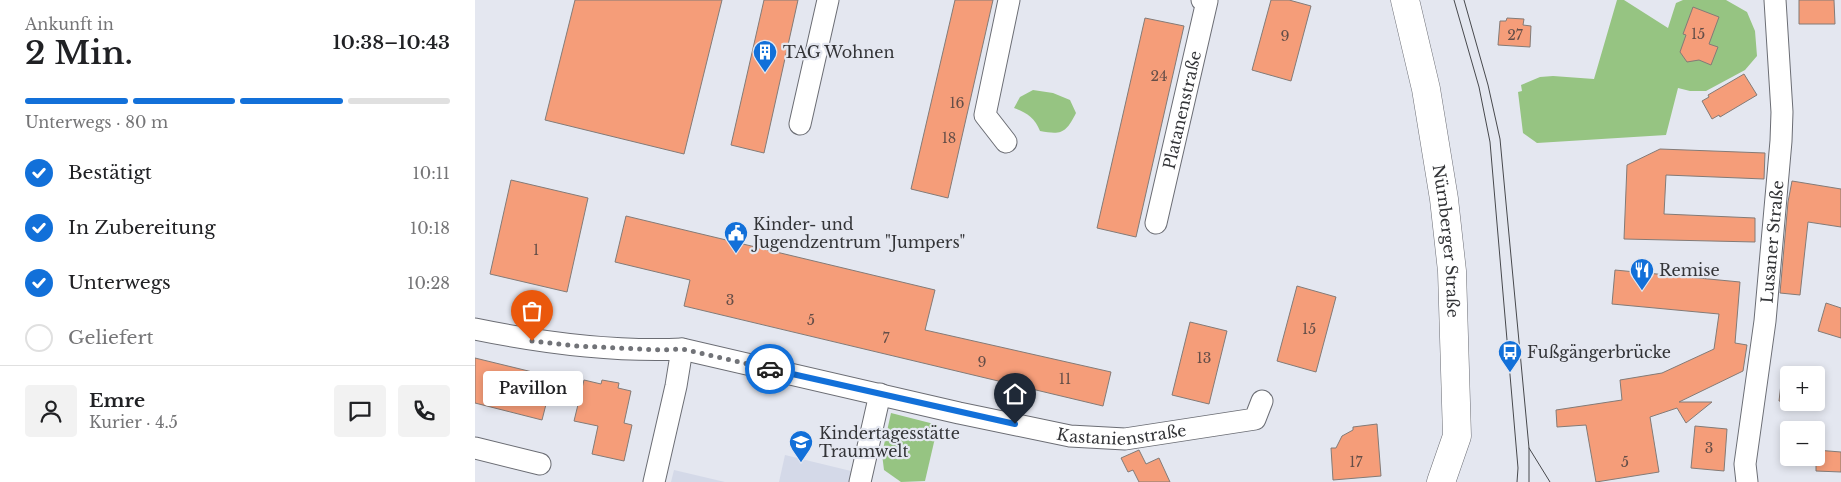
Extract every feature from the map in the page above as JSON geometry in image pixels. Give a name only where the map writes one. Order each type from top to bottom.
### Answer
[{"type":"main road","name":"Nürnberger Straße","points":[[1405,0],[1426,89],[1444,200],[1452,271],[1457,436],[1441,482]]},
{"type":"main road","points":[[1457,436],[1461,482]]},
{"type":"street","points":[[800,124],[828,0]]},
{"type":"street","points":[[1006,142],[985,115],[1009,0]]},
{"type":"street","name":"Platanenstraße","points":[[1156,223],[1207,1],[1202,0]]},
{"type":"street","name":"Lusaner Straße","points":[[1747,482],[1745,464],[1765,321],[1783,112],[1775,0]]},
{"type":"street","name":"Kastanienstraße","points":[[475,330],[532,341],[577,346],[661,350],[682,349],[1070,436],[1125,440],[1255,420],[1262,401]]},
{"type":"street","points":[[654,482],[682,349]]},
{"type":"street","points":[[860,482],[880,394]]},
{"type":"street","points":[[475,448],[540,464]]},
{"type":"shaded area","name":"Kindertagesstätte Traumwelt","points":[[785,455],[851,471],[849,482],[779,482]]},
{"type":"shaded area","points":[[674,470],[725,482],[671,482]]},
{"type":"green space","points":[[1617,0],[1624,0],[1668,28],[1676,3],[1683,0],[1726,0],[1747,12],[1755,31],[1757,56],[1745,70],[1706,91],[1690,91],[1678,88],[1666,135],[1537,143],[1523,133],[1518,92],[1522,91],[1521,85],[1540,77],[1594,79]]},
{"type":"green space","points":[[1033,90],[1053,93],[1070,100],[1076,113],[1066,129],[1053,133],[1040,131],[1030,116],[1014,108],[1020,97]]},
{"type":"green space","points":[[891,413],[938,425],[925,481],[901,482],[884,470],[882,454]]},
{"type":"building","points":[[575,0],[722,0],[684,154],[545,120]]},
{"type":"building","name":"TAG Wohnen","points":[[764,0],[798,0],[764,153],[731,145]]},
{"type":"building","points":[[955,0],[993,0],[948,198],[911,189]]},
{"type":"building","points":[[1271,0],[1289,0],[1311,6],[1291,81],[1252,70]]},
{"type":"building","points":[[1799,0],[1834,0],[1835,24],[1799,24]]},
{"type":"building","points":[[1693,7],[1719,17],[1709,44],[1718,47],[1711,65],[1699,60],[1687,62],[1680,52],[1686,35],[1683,34]]},
{"type":"building","points":[[1145,18],[1184,26],[1136,237],[1097,228]]},
{"type":"building","points":[[1507,18],[1524,19],[1523,25],[1531,26],[1530,47],[1498,45],[1500,21],[1506,21]]},
{"type":"building","points":[[1744,74],[1757,95],[1720,117],[1719,115],[1712,119],[1702,101],[1709,97],[1708,95]]},
{"type":"building","points":[[1660,149],[1765,153],[1764,179],[1666,175],[1664,214],[1755,218],[1755,242],[1624,239],[1627,165]]},
{"type":"building","points":[[511,180],[588,198],[567,292],[490,274]]},
{"type":"building","points":[[1792,181],[1841,189],[1841,227],[1808,222],[1800,295],[1780,293],[1788,202]]},
{"type":"building","points":[[626,216],[935,290],[925,330],[1111,372],[1103,406],[684,306],[690,280],[615,262]]},
{"type":"building","points":[[1615,270],[1740,282],[1735,343],[1747,345],[1743,371],[1679,402],[1712,402],[1686,423],[1677,408],[1650,417],[1659,472],[1596,482],[1586,425],[1557,427],[1556,410],[1622,400],[1620,380],[1662,373],[1714,349],[1719,314],[1612,304]]},
{"type":"building","points":[[1297,286],[1336,297],[1316,372],[1277,361]]},
{"type":"building","points":[[1826,303],[1841,308],[1841,338],[1818,331]]},
{"type":"building","points":[[1190,322],[1227,331],[1209,404],[1172,395]]},
{"type":"building","points":[[475,358],[553,377],[542,420],[475,403]]},
{"type":"building","points":[[584,380],[601,384],[602,380],[619,383],[618,388],[631,391],[624,423],[632,425],[624,461],[592,454],[598,426],[574,421]]},
{"type":"building","points":[[1377,424],[1381,476],[1333,480],[1331,448],[1336,448],[1342,436],[1353,430],[1353,427]]},
{"type":"building","points":[[1695,426],[1727,429],[1724,471],[1691,468]]},
{"type":"building","points":[[1139,450],[1146,464],[1159,458],[1170,482],[1139,482],[1133,470],[1128,472],[1121,458]]},
{"type":"building","points":[[1825,451],[1841,452],[1841,472],[1816,471],[1816,466],[1825,466]]},
{"type":"tram line","points":[[1454,0],[1479,87],[1490,142],[1518,468],[1517,482]]},
{"type":"tram line","points":[[1464,0],[1488,85],[1500,139],[1529,448],[1529,482]]},
{"type":"tram line","points":[[1529,448],[1550,482]]},
{"type":"way so far","points":[[532,341],[577,346],[661,350],[682,349],[770,369]]},
{"type":"place","name":"TAG Wohnen","points":[[765,73]]},
{"type":"place","name":"Kinder- und Jugendzentrum \"Jumpers\"","points":[[736,254]]},
{"type":"place","name":"Remise","points":[[1642,291]]},
{"type":"place","name":"Pavillon","points":[[532,341]]},
{"type":"place","name":"Fußgängerbrücke","points":[[1510,373]]},
{"type":"place","name":"Kindertagesstätte Traumwelt","points":[[801,463]]},
{"type":"route","points":[[770,369],[945,410],[1015,424]]}]
